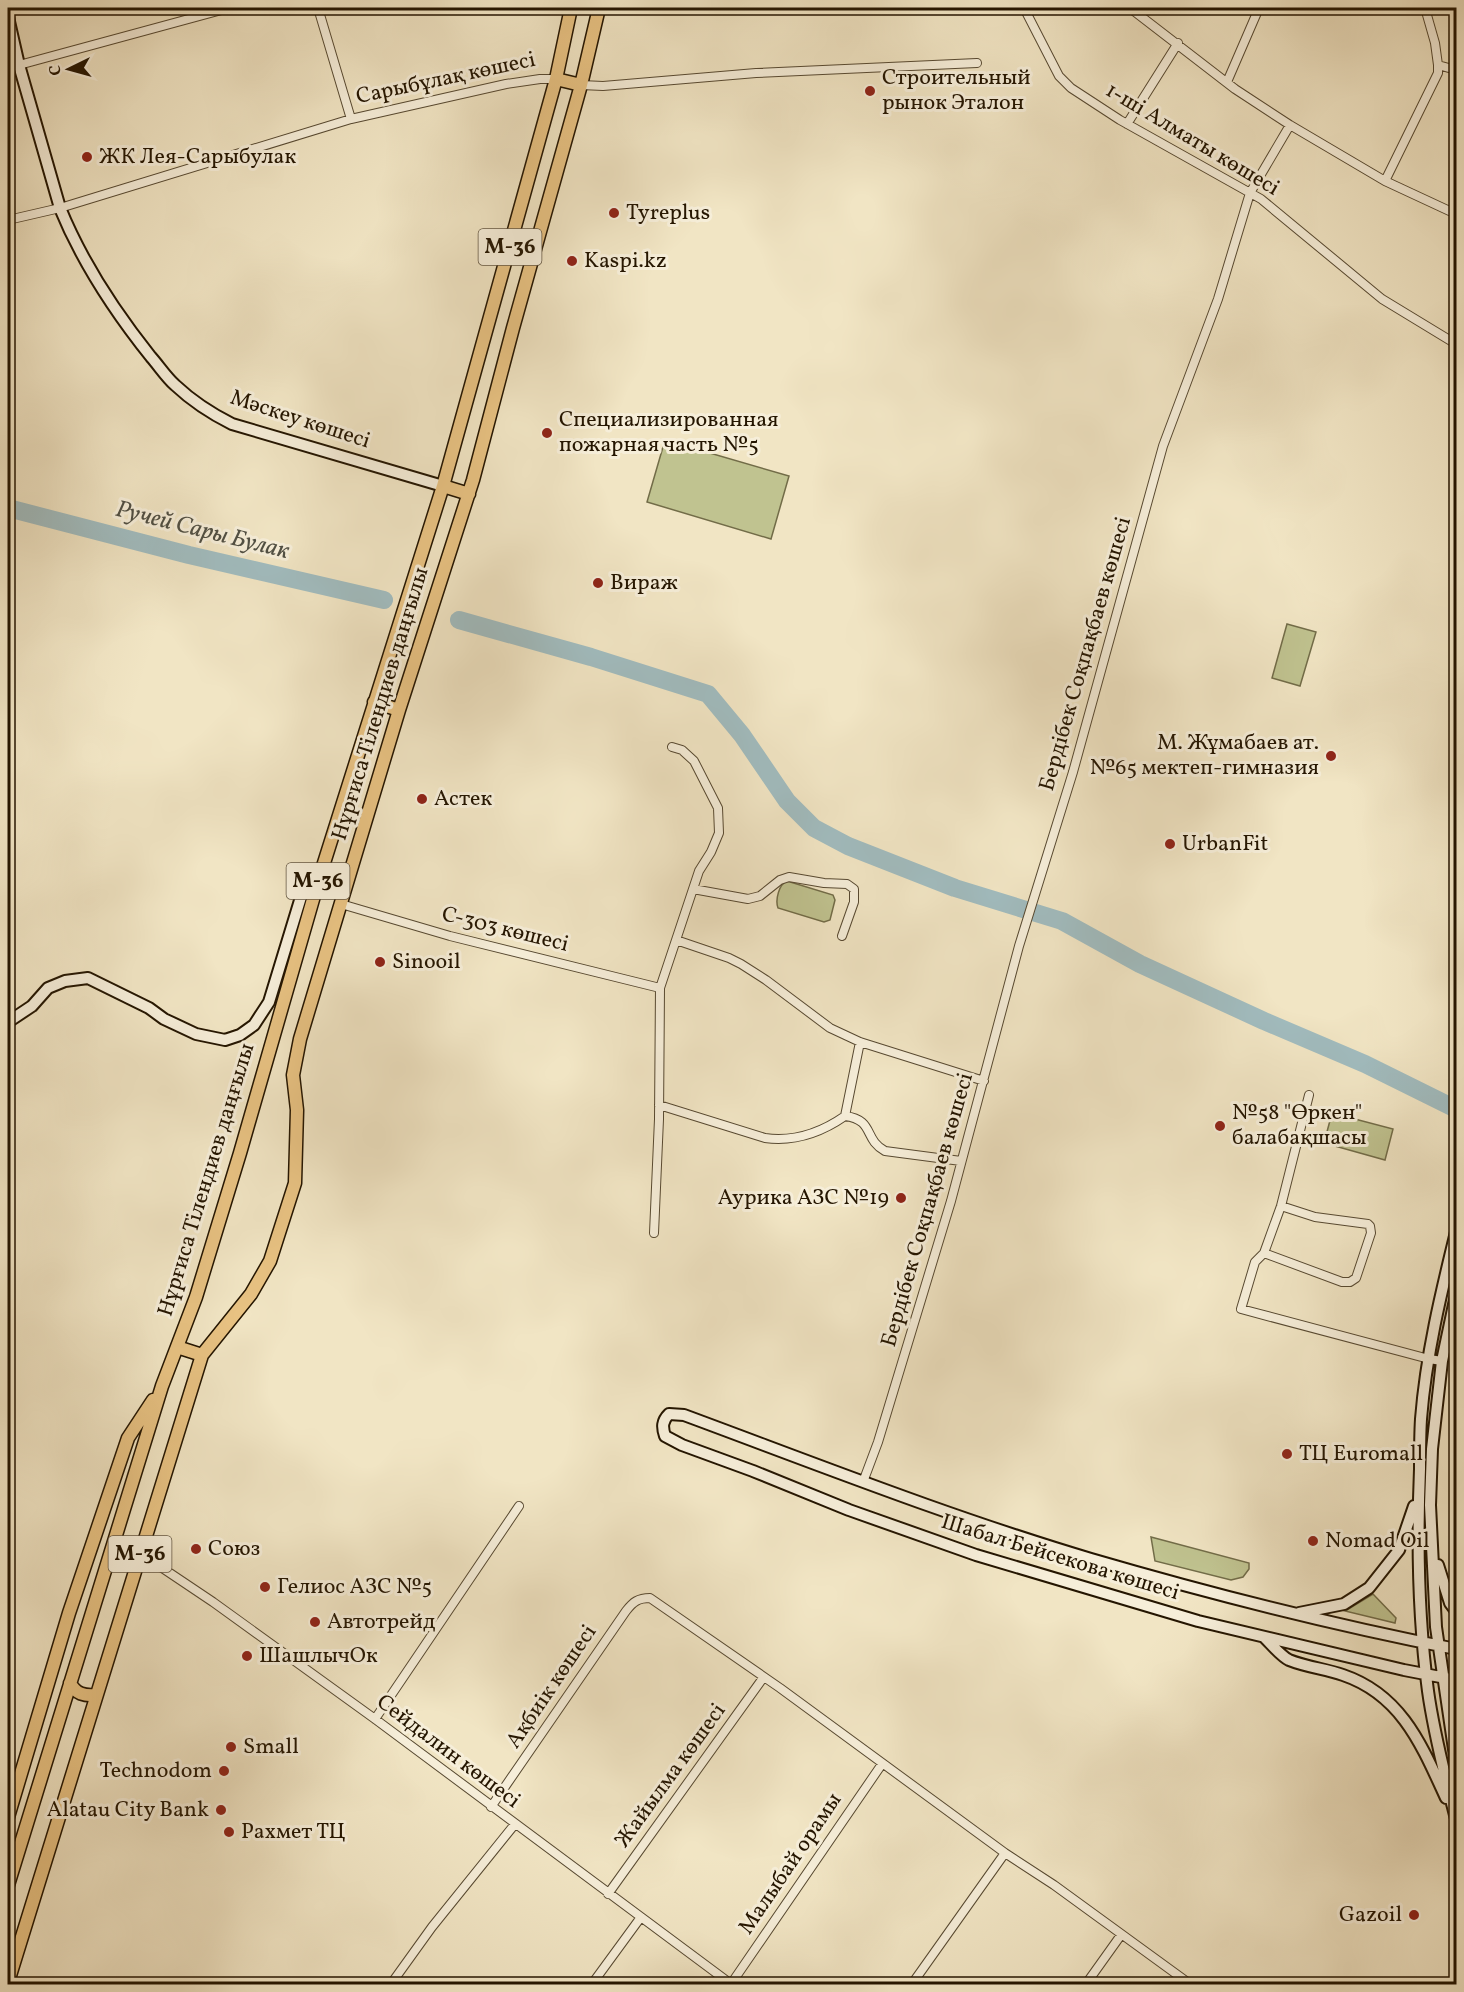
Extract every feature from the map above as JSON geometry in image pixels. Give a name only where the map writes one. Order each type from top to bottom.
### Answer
[{"type":"main road","name":"M-36","points":[[443,486],[556,79],[571,8]]},
{"type":"main road","name":"M-36","points":[[469,494],[581,85],[599,8]]},
{"type":"main road","name":"Мәскеу көшесі","points":[[8,17],[19,65],[60,208],[94,277],[141,345],[174,385],[214,415],[232,424],[469,494]]},
{"type":"main road","name":"Сарыбұлақ көшесі","points":[[556,79],[581,85]]},
{"type":"main road","name":"Нұрғиса Тілендиев даңғылы","points":[[8,1883],[162,1386],[196,1297],[221,1218],[318,882],[443,486]]},
{"type":"main road","name":"Нұрғиса Тілендиев даңғылы","points":[[8,1982],[202,1355],[250,1294],[270,1261],[296,1183],[297,1110],[293,1075],[300,1039],[399,710],[469,494]]},
{"type":"main road","points":[[374,702],[399,710]]},
{"type":"main road","points":[[8,1022],[32,1006],[48,988],[65,981],[88,978],[196,1034],[225,1040],[240,1035],[254,1025],[269,1002],[301,897],[318,882]]},
{"type":"main road","points":[[1456,1232],[1429,1359],[1421,1419],[1418,1566],[1426,1674],[1441,1761],[1456,1820]]},
{"type":"main road","points":[[1456,1295],[1443,1361],[1432,1449],[1430,1505],[1439,1645],[1456,1763]]},
{"type":"main road","points":[[177,1347],[202,1355]]},
{"type":"main road","points":[[8,1817],[69,1613],[128,1438],[162,1386]]},
{"type":"main road","name":"Шабал Бейсекова көшесі","points":[[1456,1649],[1295,1614],[1089,1558],[864,1482],[684,1415],[669,1414],[665,1418],[662,1429],[665,1436],[681,1445],[849,1510],[976,1555],[1198,1621],[1456,1680]]},
{"type":"main road","points":[[1295,1614],[1344,1604],[1369,1588],[1399,1550],[1419,1491]]},
{"type":"main road","points":[[1433,1548],[1450,1603],[1456,1611]]},
{"type":"main road","points":[[1263,1636],[1288,1659],[1344,1675],[1367,1686],[1387,1700],[1415,1734],[1456,1820]]},
{"type":"main road","points":[[70,1683],[80,1694],[96,1695]]},
{"type":"street","points":[[8,68],[229,8]]},
{"type":"street","points":[[318,8],[351,119]]},
{"type":"street","name":"1-ші Алматы көшесі","points":[[1024,8],[1059,76],[1071,88],[1127,124],[1261,199],[1382,299],[1456,344]]},
{"type":"street","points":[[1130,8],[1227,82],[1290,125],[1385,181],[1456,213]]},
{"type":"street","points":[[1227,82],[1259,8]]},
{"type":"street","points":[[1385,181],[1438,73],[1435,43],[1425,8]]},
{"type":"street","points":[[1127,124],[1178,43]]},
{"type":"street","name":"Сарыбұлақ көшесі","points":[[581,85],[603,86],[756,73],[977,63]]},
{"type":"street","points":[[1438,65],[1456,70]]},
{"type":"street","name":"Сарыбұлақ көшесі","points":[[8,220],[60,208],[351,119],[506,84],[556,79]]},
{"type":"street","name":"Бердібек Соқпақбаев көшесі","points":[[864,1482],[962,1161],[1019,946],[1073,772],[1154,475],[1218,299],[1250,193],[1290,125]]},
{"type":"street","points":[[654,1233],[659,1106],[660,988],[699,871],[719,833],[718,808],[694,762],[682,750],[672,747]]},
{"type":"street","points":[[693,889],[748,899],[760,896],[780,880],[789,877],[847,884],[854,889],[854,902],[842,936]]},
{"type":"street","name":"С-303 көшесі","points":[[341,904],[450,936],[660,988]]},
{"type":"street","points":[[676,940],[741,964],[830,1028],[860,1042],[984,1081]]},
{"type":"street","points":[[845,1116],[860,1042]]},
{"type":"street","points":[[1309,1095],[1281,1206],[1264,1253],[1254,1262],[1241,1309],[1443,1361]]},
{"type":"street","points":[[659,1106],[765,1138],[782,1140],[816,1132],[845,1116],[855,1117],[864,1121],[876,1146],[885,1151],[962,1161]]},
{"type":"street","points":[[1264,1253],[1342,1282],[1350,1282],[1356,1278],[1372,1230],[1368,1224],[1315,1217],[1281,1206]]},
{"type":"street","points":[[375,1719],[519,1506]]},
{"type":"street","name":"Сейдалин көшесі","points":[[140,1553],[213,1602],[375,1719],[731,1984]]},
{"type":"street","name":"Ақбиік көшесі","points":[[491,1807],[626,1611],[640,1598],[650,1598],[763,1678]]},
{"type":"street","points":[[763,1678],[1190,1984]]},
{"type":"street","name":"Жайылма көшесі","points":[[608,1894],[763,1678]]},
{"type":"street","name":"Малыбай орамы","points":[[731,1984],[882,1764]]},
{"type":"street","points":[[391,1984],[432,1927],[515,1824]]},
{"type":"street","points":[[912,1984],[1005,1853]]},
{"type":"street","points":[[592,1984],[641,1917]]},
{"type":"street","points":[[1086,1984],[1120,1935]]},
{"type":"green space","points":[[665,440],[789,476],[771,539],[647,502]]},
{"type":"green space","points":[[1287,624],[1316,632],[1300,686],[1272,678]]},
{"type":"green space","points":[[787,881],[833,895],[835,900],[830,920],[824,922],[778,908],[778,893]]},
{"type":"green space","points":[[1332,1113],[1393,1129],[1385,1160],[1324,1143]]},
{"type":"green space","points":[[1151,1537],[1249,1563],[1249,1569],[1243,1577],[1231,1580],[1155,1561]]},
{"type":"green space","points":[[1373,1594],[1396,1618],[1395,1623],[1345,1611]]},
{"type":"waterway","name":"Ручей Сары Булак","points":[[8,508],[189,555],[384,600]]},
{"type":"waterway","points":[[459,620],[591,657],[708,694],[742,735],[787,801],[814,828],[848,846],[955,888],[1062,921],[1140,964],[1365,1064],[1456,1109]]},
{"type":"place","name":"Строительный рынок Эталон","points":[[870,91]]},
{"type":"place","name":"ЖК Лея-Сарыбулак","points":[[87,157]]},
{"type":"place","name":"Tyreplus","points":[[614,213]]},
{"type":"place","name":"Kaspi.kz","points":[[572,261]]},
{"type":"place","name":"Специализированная пожарная часть №5","points":[[547,433]]},
{"type":"place","name":"Вираж","points":[[598,583]]},
{"type":"place","name":"М. Жұмабаев ат. №65 мектеп-гимназия","points":[[1331,756]]},
{"type":"place","name":"Астек","points":[[422,799]]},
{"type":"place","name":"UrbanFit","points":[[1170,844]]},
{"type":"place","name":"Sinooil","points":[[380,962]]},
{"type":"place","name":"№58 \"Өркен\" балабақшасы","points":[[1220,1126]]},
{"type":"place","name":"Аурика АЗС №19","points":[[901,1198]]},
{"type":"place","name":"ТЦ Euromall","points":[[1287,1454]]},
{"type":"place","name":"Nomad Oil","points":[[1313,1541]]},
{"type":"place","name":"Союз","points":[[196,1549]]},
{"type":"place","name":"Гелиос АЗС №5","points":[[265,1587]]},
{"type":"place","name":"Автотрейд","points":[[315,1622]]},
{"type":"place","name":"ШашлычОк","points":[[247,1656]]},
{"type":"place","name":"Small","points":[[231,1747]]},
{"type":"place","name":"Technodom","points":[[224,1771]]},
{"type":"place","name":"Alatau City Bank","points":[[221,1810]]},
{"type":"place","name":"Рахмет ТЦ","points":[[229,1832]]},
{"type":"place","name":"Gazoil","points":[[1414,1915]]}]
